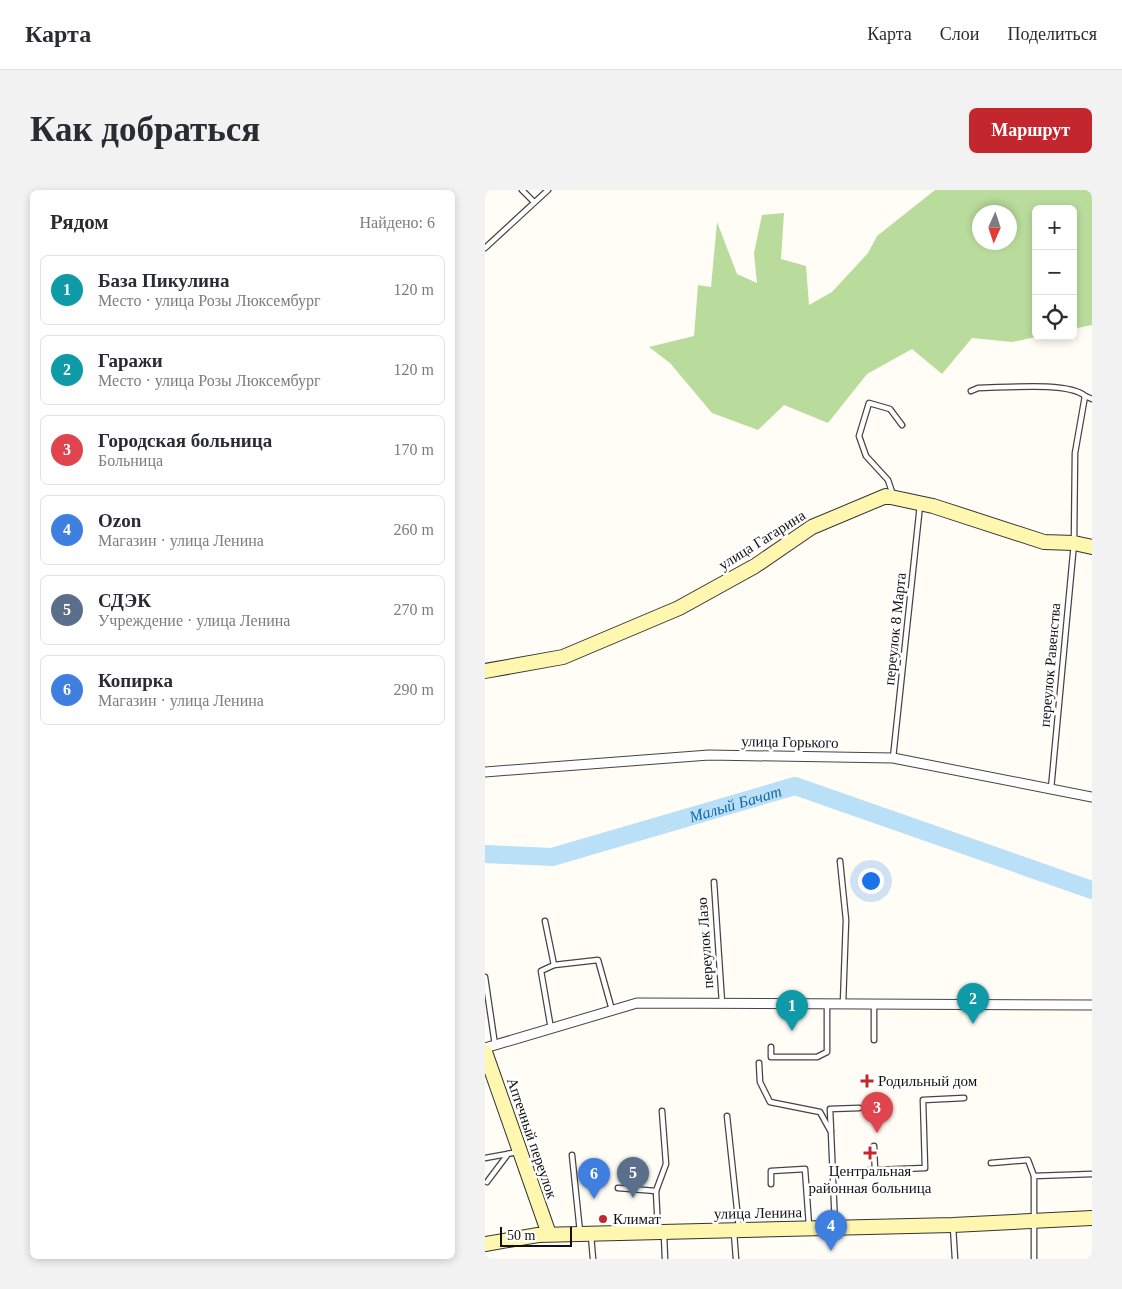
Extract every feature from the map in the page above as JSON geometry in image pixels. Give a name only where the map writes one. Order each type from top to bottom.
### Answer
[{"type":"street","name":"улица Гагарина","points":[[485,671],[563,657],[679,608],[755,566],[812,527],[886,496],[920,504],[1044,542],[1074,543],[1092,547]]},
{"type":"street","name":"улица Горького","points":[[485,772],[709,755],[893,758],[1092,797]]},
{"type":"street","points":[[488,1048],[637,1003],[1092,1005]]},
{"type":"street","name":"Аптечный переулок","points":[[488,1048],[514,1152],[549,1234]]},
{"type":"street","name":"улица Ленина","points":[[485,1244],[549,1234],[953,1225],[1092,1218]]},
{"type":"lane","points":[[522,190],[534,202]]},
{"type":"lane","points":[[485,248],[548,190]]},
{"type":"lane","points":[[971,392],[978,388],[1043,386],[1080,392],[1092,399]]},
{"type":"lane","name":"переулок Равенства","points":[[1051,789],[1074,543],[1075,453],[1085,396]]},
{"type":"lane","points":[[895,498],[888,480],[866,456],[859,436],[869,403],[890,409],[902,425]]},
{"type":"lane","name":"переулок 8 Марта","points":[[893,758],[920,504]]},
{"type":"lane","points":[[840,861],[846,920],[843,1003]]},
{"type":"lane","name":"переулок Лазо","points":[[714,882],[722,1003]]},
{"type":"lane","points":[[545,921],[554,965]]},
{"type":"lane","points":[[551,1029],[541,971],[554,965],[597,960],[612,1010]]},
{"type":"lane","points":[[485,977],[488,1048]]},
{"type":"lane","points":[[771,1047],[771,1058],[817,1058],[827,1052],[827,1003]]},
{"type":"lane","points":[[874,1003],[874,1040]]},
{"type":"lane","points":[[759,1062],[760,1082],[770,1102],[820,1112],[831,1132]]},
{"type":"lane","points":[[833,1172],[925,1168],[923,1100],[964,1098]]},
{"type":"lane","points":[[835,1227],[830,1109],[859,1108]]},
{"type":"lane","points":[[662,1111],[666,1164],[656,1191],[665,1259]]},
{"type":"lane","points":[[727,1116],[737,1229],[736,1259]]},
{"type":"lane","points":[[874,1146],[875,1170]]},
{"type":"lane","points":[[485,1158],[514,1152]]},
{"type":"lane","points":[[487,1182],[514,1152]]},
{"type":"lane","points":[[573,1155],[585,1233],[593,1259]]},
{"type":"lane","points":[[991,1163],[1028,1160],[1034,1176],[1035,1222],[1033,1228],[1035,1259]]},
{"type":"lane","points":[[771,1184],[771,1171],[805,1169],[809,1228]]},
{"type":"lane","points":[[1034,1176],[1092,1174]]},
{"type":"lane","points":[[618,1188],[656,1191]]},
{"type":"lane","points":[[953,1225],[955,1259]]},
{"type":"green space","points":[[935,190],[1092,190],[1092,325],[1077,328],[1077,205],[1032,205],[1032,338],[1012,342],[972,338],[942,374],[912,349],[867,374],[828,423],[784,405],[758,430],[712,413],[670,363],[649,347],[694,336],[698,285],[711,287],[717,222],[737,274],[757,283],[754,253],[762,215],[784,213],[781,259],[806,266],[809,305],[832,292],[868,253],[877,236]]},
{"type":"waterway","name":"Малый Бачат","points":[[485,854],[552,857],[795,786],[1092,890]]},
{"type":"place","name":"Гаражи","points":[[973,1024]]},
{"type":"place","name":"База Пикулина","points":[[792,1031]]},
{"type":"place","name":"Родильный дом","points":[[867,1081]]},
{"type":"place","name":"Городская больница","points":[[877,1133]]},
{"type":"place","name":"Центральная районная больница","points":[[870,1153]]},
{"type":"place","name":"СДЭК","points":[[633,1198]]},
{"type":"place","name":"Копирка","points":[[594,1199]]},
{"type":"place","name":"Климат","points":[[603,1219]]},
{"type":"place","name":"Ozon","points":[[831,1251]]}]
